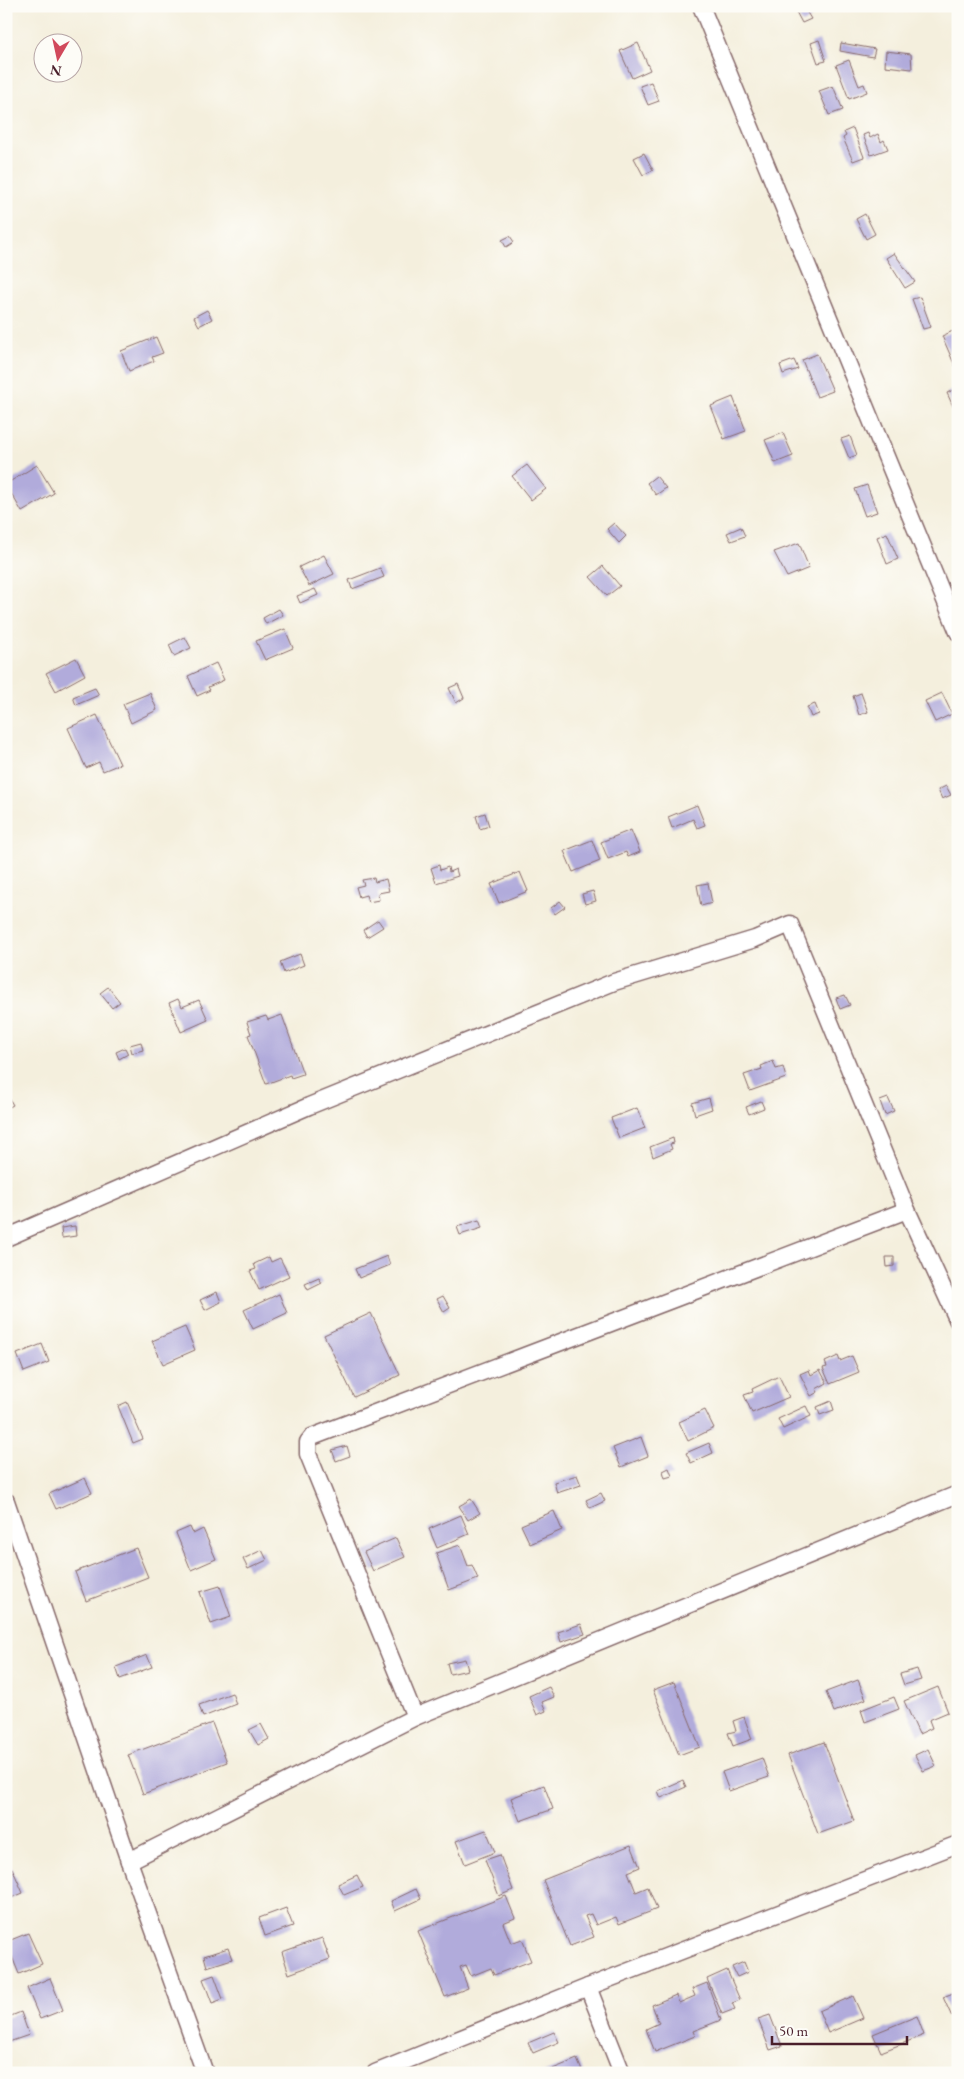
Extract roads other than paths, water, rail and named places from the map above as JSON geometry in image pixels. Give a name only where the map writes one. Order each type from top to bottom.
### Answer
[{"type":"street","points":[[701,6],[958,632]]},
{"type":"street","points":[[6,1238],[309,1106],[614,982],[755,939],[790,924],[907,1210],[958,1321]]},
{"type":"street","points":[[415,1717],[308,1454],[308,1442],[312,1436],[907,1210]]},
{"type":"street","points":[[129,1861],[415,1717],[958,1494]]},
{"type":"street","points":[[6,1501],[129,1861],[205,2073]]},
{"type":"street","points":[[375,2073],[588,1987],[958,1844]]},
{"type":"street","points":[[588,1987],[622,2073]]}]
